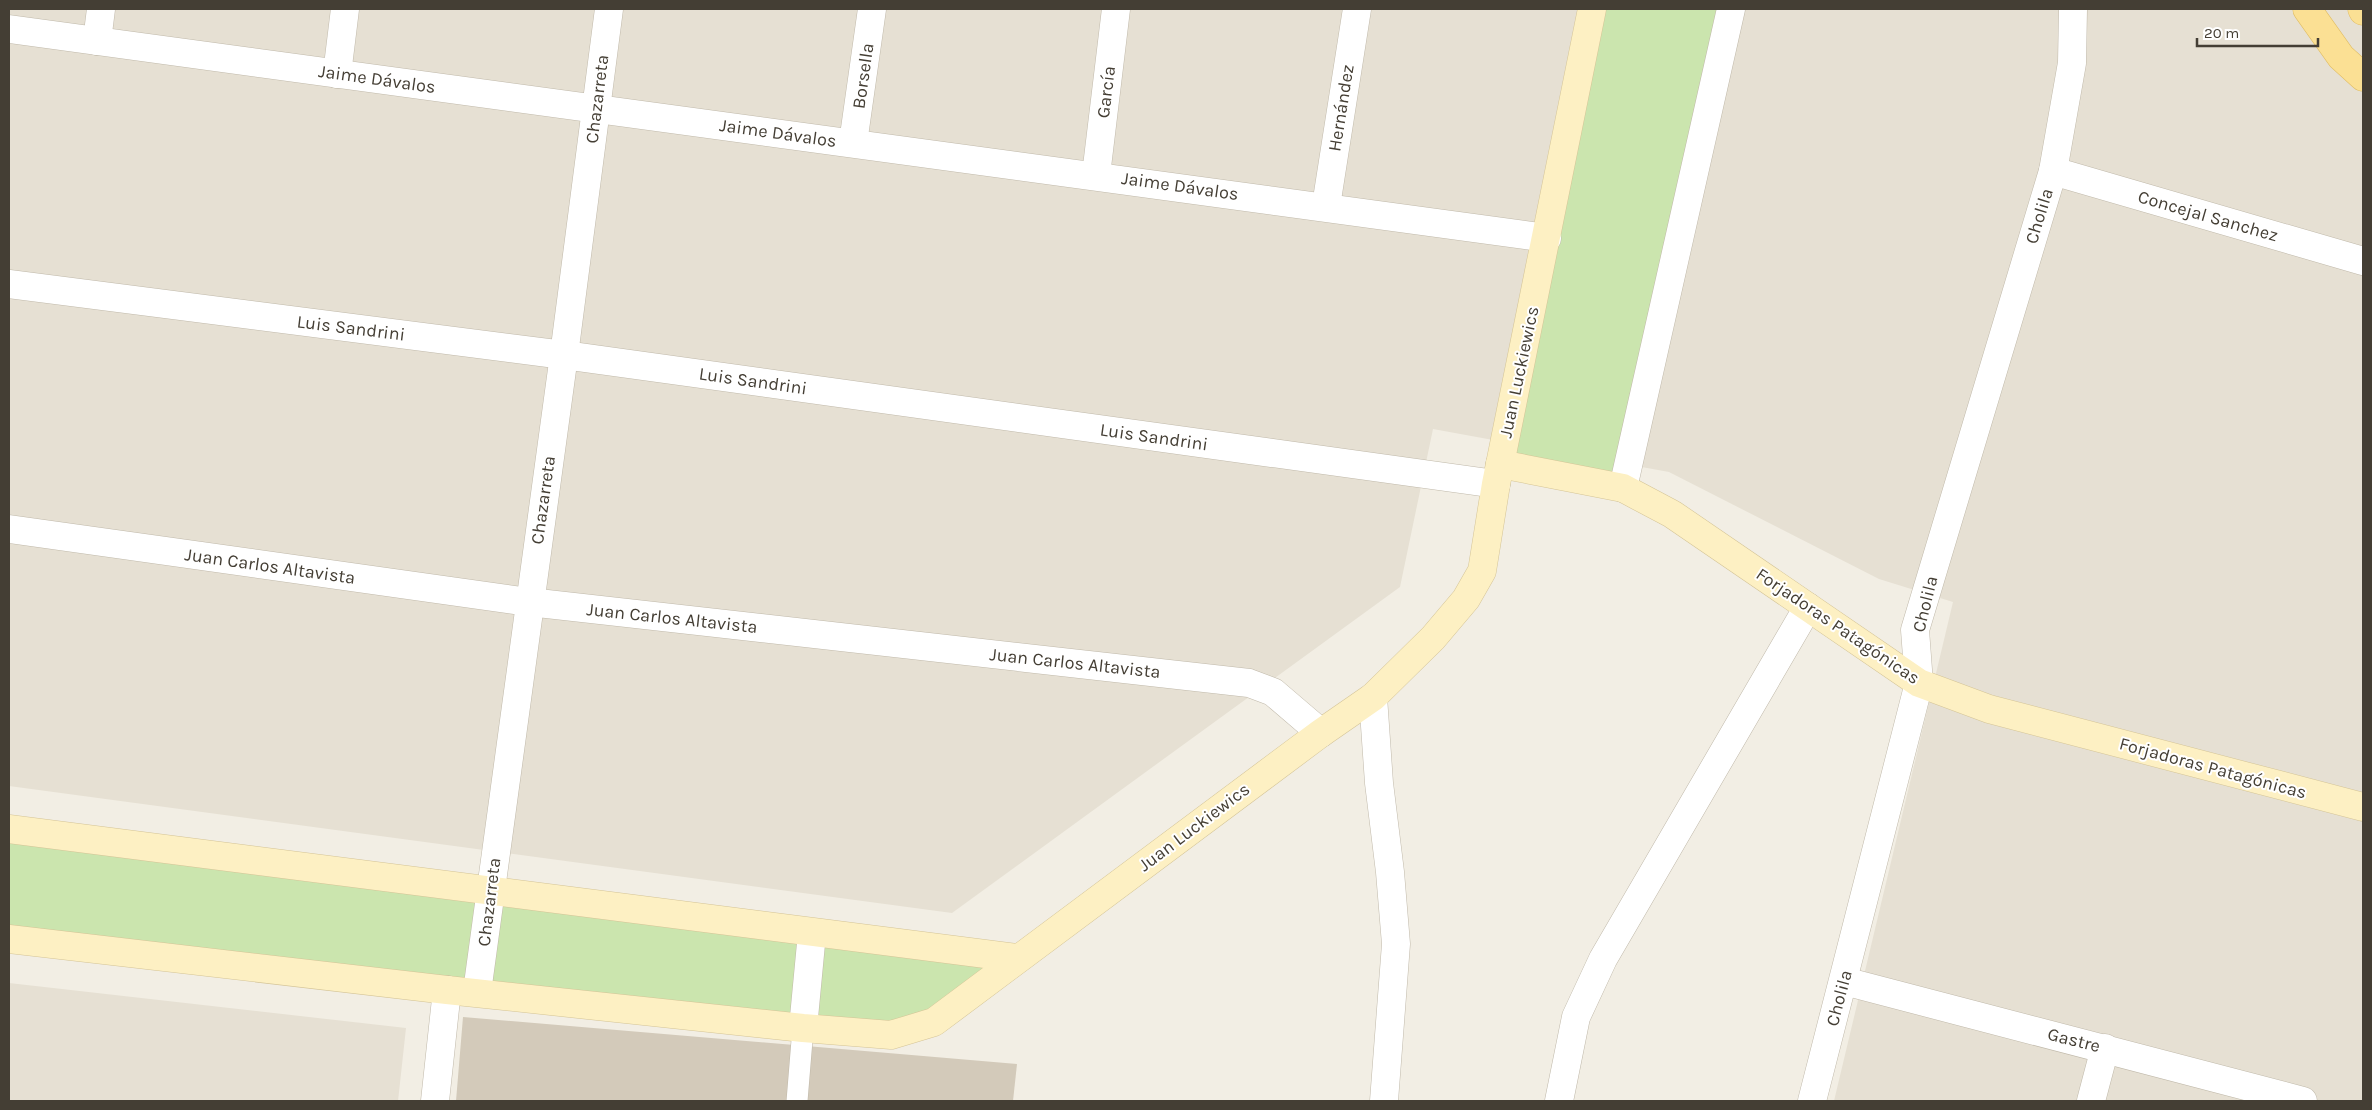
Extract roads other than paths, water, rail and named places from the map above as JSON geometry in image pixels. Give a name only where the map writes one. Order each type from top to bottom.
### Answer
[{"type":"main road","name":"Juan Luckiewics","points":[[9,939],[447,990],[803,1028],[891,1035],[934,1022],[1017,958],[1372,697],[1433,638],[1466,600],[1482,571],[1498,474],[1592,9]]},
{"type":"main road","points":[[2307,9],[2342,57],[2363,76]]},
{"type":"main road","name":"Forjadoras Patagónicas","points":[[1498,474],[1623,488],[1672,514],[1919,683],[1989,709],[2363,807]]},
{"type":"main road","points":[[9,829],[1017,958]]},
{"type":"street","points":[[97,42],[101,9]]},
{"type":"street","points":[[337,74],[345,9]]},
{"type":"street","name":"Chazarreta","points":[[477,992],[609,9]]},
{"type":"street","name":"Borsella","points":[[853,143],[872,9]]},
{"type":"street","name":"García","points":[[1096,175],[1116,9]]},
{"type":"street","name":"Hernández","points":[[1326,206],[1357,9]]},
{"type":"street","points":[[1623,488],[1731,9]]},
{"type":"street","name":"Cholila","points":[[1812,1101],[1919,683],[1915,630],[2052,171],[2072,63],[2073,9]]},
{"type":"street","name":"Jaime Dávalos","points":[[9,30],[1326,206],[1547,238]]},
{"type":"street","name":"Concejal Sanchez","points":[[2052,171],[2363,262]]},
{"type":"street","name":"Luis Sandrini","points":[[9,284],[1498,474]]},
{"type":"street","name":"Juan Carlos Altavista","points":[[9,530],[529,602],[1249,683],[1273,692],[1321,733]]},
{"type":"street","points":[[1559,1101],[1576,1017],[1603,959],[1808,607]]},
{"type":"street","points":[[1372,697],[1396,944],[1384,1101]]},
{"type":"street","points":[[803,1028],[812,933]]},
{"type":"street","name":"Gastre","points":[[1844,981],[2303,1101]]},
{"type":"street","points":[[435,1101],[447,990]]},
{"type":"street","points":[[2092,1101],[2105,1048]]},
{"type":"lane","points":[[797,1101],[803,1028]]}]
